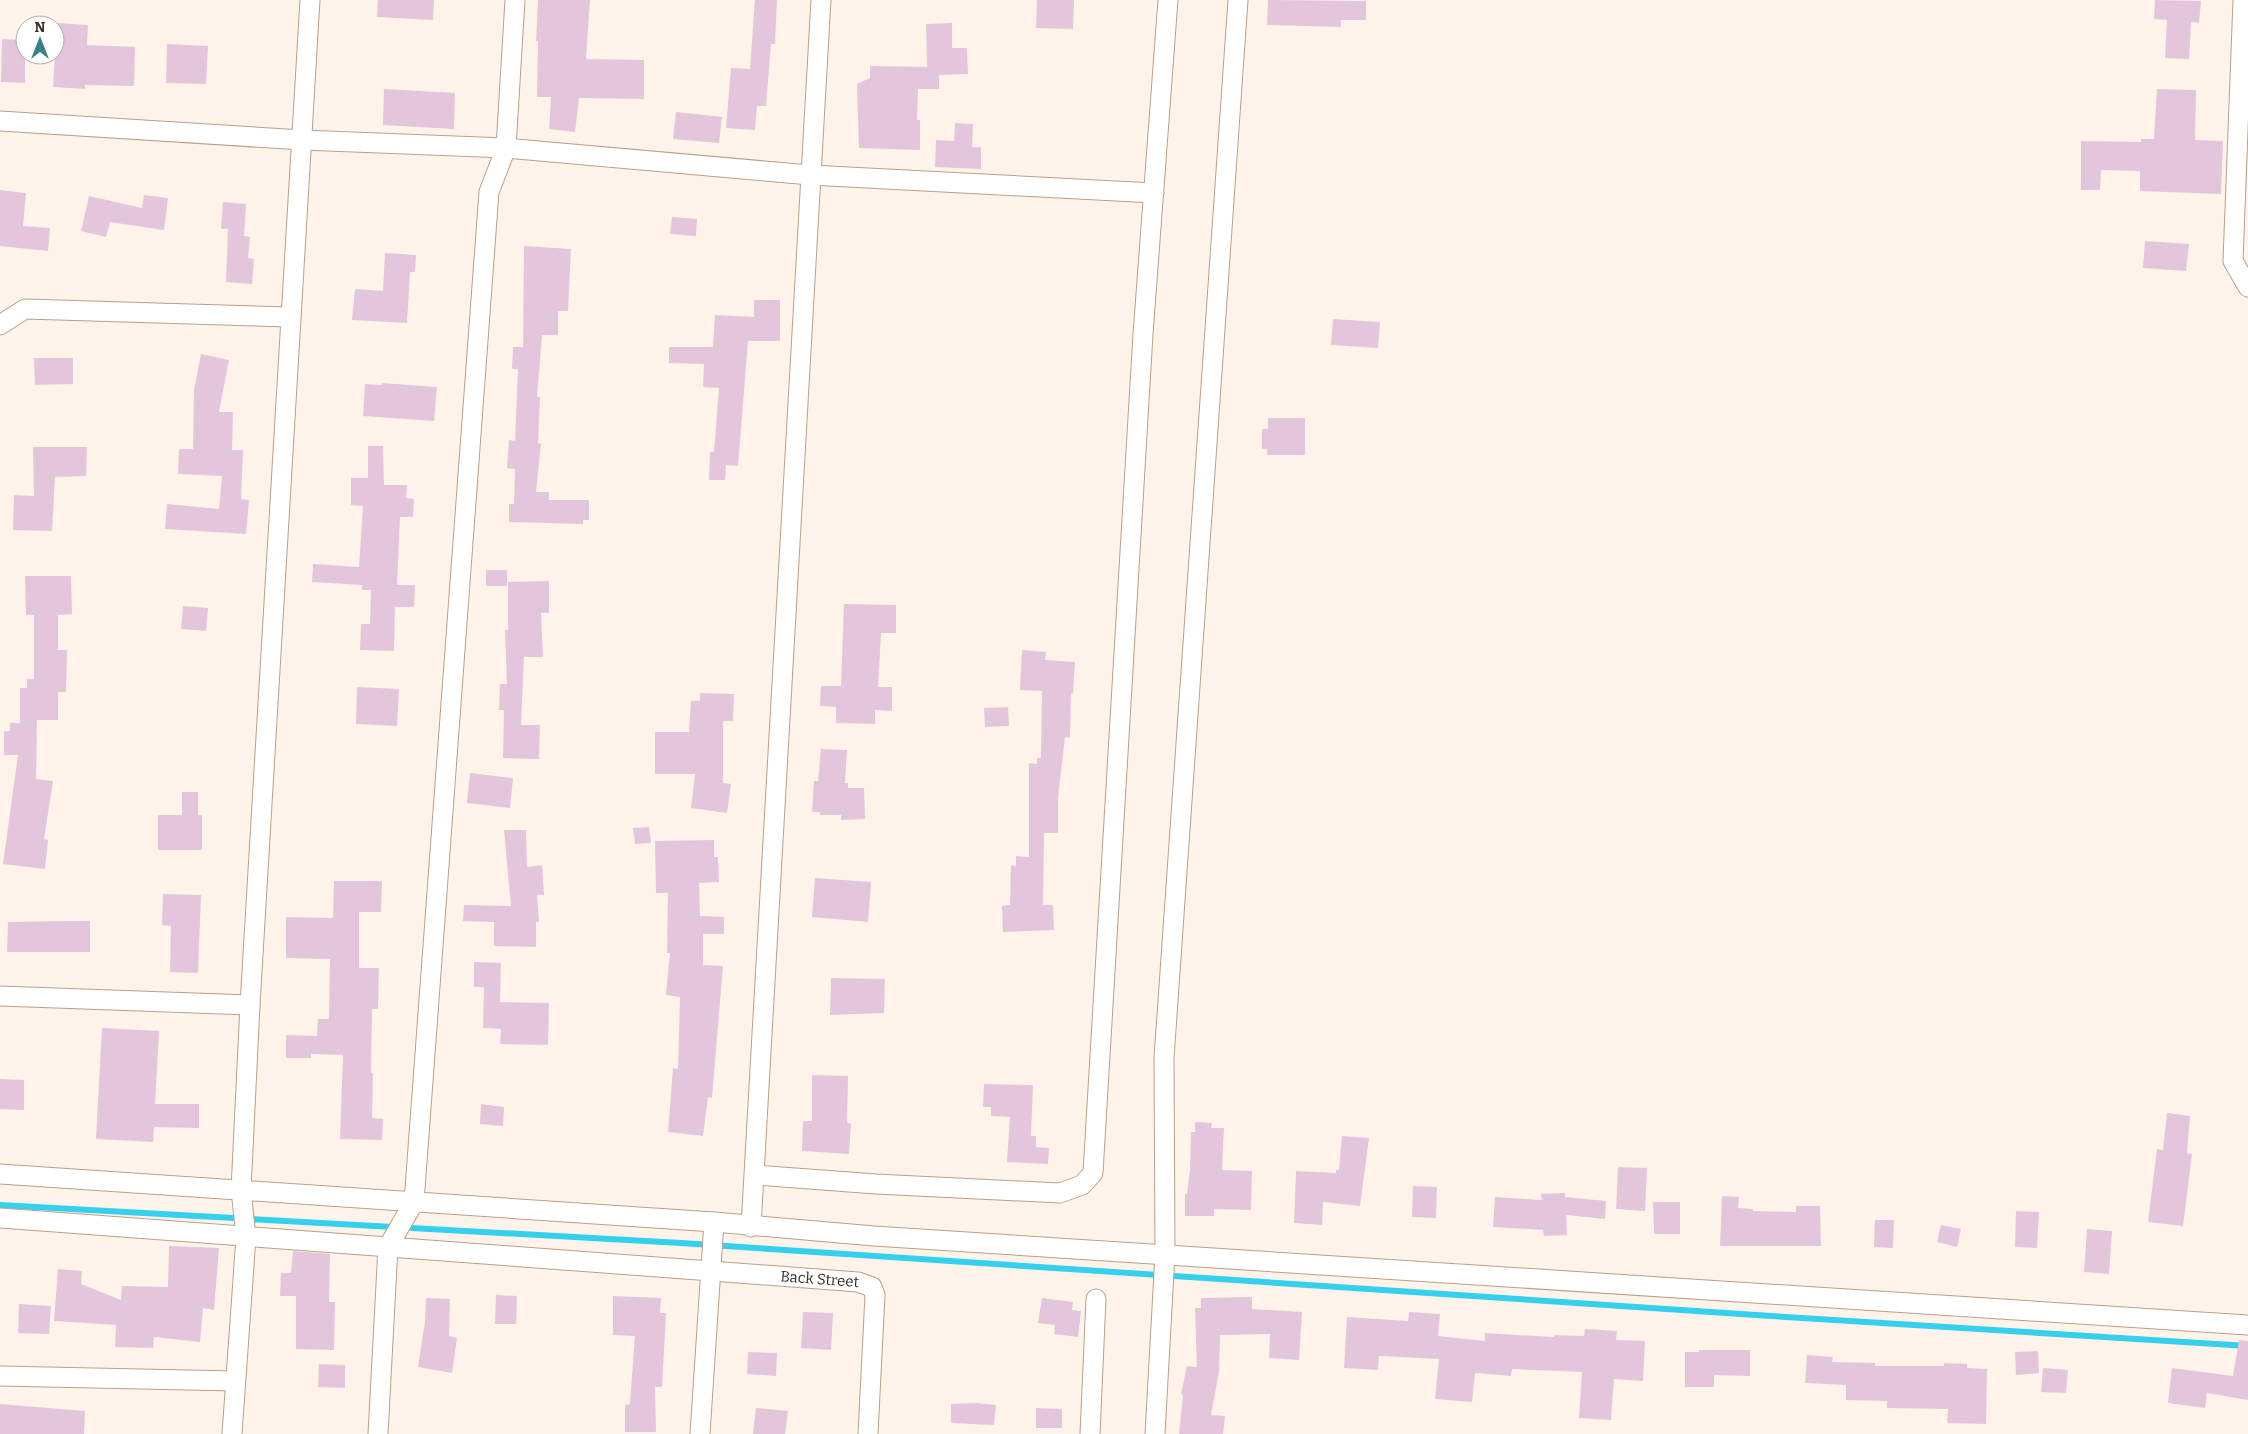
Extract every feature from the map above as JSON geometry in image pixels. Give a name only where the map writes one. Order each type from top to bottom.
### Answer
[{"type":"street","points":[[232,1434],[246,1236],[241,1190],[250,1005],[310,0]]},
{"type":"street","points":[[378,1434],[388,1247],[414,1202],[488,192],[506,148],[515,0]]},
{"type":"street","points":[[751,1227],[756,1175],[821,0]]},
{"type":"street","points":[[756,1175],[876,1184],[1060,1193],[1082,1185],[1093,1173],[1154,193],[1168,0]]},
{"type":"street","points":[[1155,1434],[1165,1254],[1164,1058],[1238,0]]},
{"type":"street","points":[[2243,0],[2233,261],[2248,287]]},
{"type":"street","points":[[0,121],[302,140],[506,148],[810,175],[1154,193]]},
{"type":"street","points":[[0,325],[26,309],[290,317]]},
{"type":"street","points":[[0,996],[250,1005]]},
{"type":"street","points":[[0,1174],[714,1222],[751,1227],[2248,1325]]},
{"type":"street","points":[[0,1218],[711,1271]]},
{"type":"street","points":[[700,1434],[714,1222]]},
{"type":"street","name":"Back Street","points":[[711,1271],[858,1282],[872,1287],[875,1295],[868,1434]]},
{"type":"street","points":[[1090,1434],[1096,1299]]},
{"type":"street","points":[[0,1376],[235,1381]]},
{"type":"building","points":[[378,0],[434,0],[433,20],[377,17]]},
{"type":"building","points":[[538,0],[590,0],[586,59],[644,60],[644,99],[579,98],[575,132],[549,129],[551,97],[537,97],[538,41],[536,41]]},
{"type":"building","points":[[755,0],[777,0],[775,44],[771,44],[766,106],[757,106],[755,130],[726,128],[731,68],[750,69]]},
{"type":"building","points":[[1037,0],[1074,0],[1073,29],[1036,28]]},
{"type":"building","points":[[1268,0],[1366,1],[1366,20],[1341,20],[1341,27],[1267,25]]},
{"type":"building","points":[[2155,0],[2201,1],[2199,23],[2191,22],[2189,59],[2165,58],[2167,20],[2154,19]]},
{"type":"building","points":[[952,23],[952,48],[967,48],[968,74],[939,75],[939,89],[918,89],[917,120],[920,120],[920,150],[859,148],[857,84],[870,78],[870,66],[927,67],[926,24]]},
{"type":"building","points":[[65,24],[88,25],[87,45],[135,47],[134,86],[85,85],[85,89],[53,87],[54,65],[65,65]]},
{"type":"building","points":[[2,39],[15,40],[15,65],[25,65],[25,83],[1,82]]},
{"type":"building","points":[[167,44],[208,46],[206,84],[166,83]]},
{"type":"building","points":[[384,89],[455,93],[454,129],[383,125]]},
{"type":"building","points":[[2157,89],[2196,90],[2195,140],[2223,141],[2221,194],[2140,191],[2140,171],[2101,170],[2100,190],[2081,190],[2081,141],[2141,142],[2141,139],[2154,139]]},
{"type":"building","points":[[676,112],[722,117],[719,143],[673,139]]},
{"type":"building","points":[[955,123],[973,124],[972,147],[981,147],[981,169],[935,167],[936,140],[954,141]]},
{"type":"building","points":[[0,190],[26,193],[23,226],[50,228],[48,251],[0,246]]},
{"type":"building","points":[[144,195],[168,198],[164,230],[110,222],[106,237],[81,231],[89,196],[142,208]]},
{"type":"building","points":[[223,202],[246,204],[244,236],[250,237],[248,258],[254,259],[252,284],[226,282],[228,229],[221,229]]},
{"type":"building","points":[[672,217],[697,219],[696,236],[670,234]]},
{"type":"building","points":[[2145,241],[2189,244],[2186,271],[2143,268]]},
{"type":"building","points":[[524,246],[571,249],[568,311],[558,311],[558,335],[542,335],[537,397],[540,397],[538,443],[541,444],[536,492],[549,492],[549,500],[589,500],[589,520],[583,520],[583,524],[509,522],[509,504],[514,504],[515,469],[507,468],[509,440],[515,441],[518,369],[512,369],[513,347],[523,347]]},
{"type":"building","points":[[385,253],[416,255],[415,272],[410,272],[407,323],[352,320],[355,289],[383,291]]},
{"type":"building","points":[[754,300],[780,300],[780,341],[748,341],[738,466],[726,465],[725,480],[709,480],[710,452],[714,452],[719,388],[703,387],[704,364],[669,363],[669,347],[713,347],[715,315],[754,317]]},
{"type":"building","points":[[1333,319],[1380,322],[1378,348],[1331,345]]},
{"type":"building","points":[[201,354],[229,360],[219,412],[233,412],[232,450],[243,450],[241,499],[249,500],[246,534],[165,529],[167,504],[219,509],[222,476],[178,474],[179,449],[193,449],[194,390]]},
{"type":"building","points":[[34,358],[73,358],[73,384],[35,385]]},
{"type":"building","points":[[382,383],[437,387],[434,421],[363,416],[365,384],[382,385]]},
{"type":"building","points":[[1268,418],[1305,418],[1305,455],[1267,455],[1267,449],[1262,449],[1262,429],[1268,429]]},
{"type":"building","points":[[368,446],[383,446],[384,485],[407,485],[406,498],[414,499],[413,517],[400,517],[397,585],[415,585],[414,607],[395,607],[394,651],[360,650],[361,624],[370,624],[371,590],[362,590],[362,585],[312,582],[313,564],[359,567],[363,506],[351,505],[351,478],[368,478]]},
{"type":"building","points":[[33,447],[87,447],[86,476],[55,477],[52,531],[13,530],[14,495],[34,496]]},
{"type":"building","points":[[486,570],[507,570],[507,586],[486,586]]},
{"type":"building","points":[[25,576],[71,576],[72,614],[58,615],[58,650],[67,650],[66,692],[58,692],[58,720],[37,720],[36,779],[53,781],[44,839],[48,840],[45,869],[3,864],[18,755],[4,755],[4,731],[10,731],[10,723],[20,723],[20,688],[27,688],[27,679],[34,679],[34,615],[26,615]]},
{"type":"building","points":[[549,581],[549,613],[541,613],[543,657],[524,657],[521,725],[540,725],[539,759],[503,758],[504,710],[499,710],[500,684],[507,684],[505,630],[508,630],[508,582]]},
{"type":"building","points":[[844,604],[896,605],[896,633],[881,633],[878,687],[892,687],[892,711],[875,710],[875,724],[836,723],[836,707],[820,706],[821,686],[841,686]]},
{"type":"building","points":[[183,606],[208,608],[206,631],[181,629]]},
{"type":"building","points":[[1022,650],[1046,652],[1045,660],[1075,662],[1073,693],[1071,693],[1070,738],[1065,737],[1058,798],[1058,833],[1044,833],[1043,905],[1053,905],[1054,930],[1003,932],[1002,906],[1010,905],[1011,865],[1016,866],[1016,856],[1029,857],[1029,763],[1037,764],[1037,758],[1041,758],[1042,691],[1020,690]]},
{"type":"building","points":[[357,687],[399,689],[397,726],[356,724]]},
{"type":"building","points":[[700,693],[734,694],[733,721],[723,721],[723,783],[731,784],[727,813],[691,808],[695,774],[655,774],[655,732],[689,732],[691,701],[700,701]]},
{"type":"building","points":[[1008,707],[1009,726],[985,727],[984,708]]},
{"type":"building","points":[[821,749],[847,750],[845,783],[848,783],[848,788],[864,788],[865,819],[841,820],[841,815],[820,815],[820,812],[812,812],[814,781],[818,781]]},
{"type":"building","points":[[470,773],[513,778],[510,808],[467,803]]},
{"type":"building","points":[[182,792],[198,792],[198,815],[202,815],[202,850],[158,850],[158,815],[182,815]]},
{"type":"building","points":[[649,827],[651,843],[635,844],[633,828]]},
{"type":"building","points":[[504,830],[526,830],[527,867],[542,865],[544,895],[537,895],[539,922],[536,922],[536,947],[494,946],[494,922],[463,921],[464,905],[511,906]]},
{"type":"building","points":[[714,840],[714,857],[718,857],[719,882],[699,883],[700,916],[724,917],[724,934],[703,934],[703,965],[723,966],[712,1098],[708,1097],[703,1136],[668,1132],[673,1068],[678,1069],[680,997],[666,995],[670,953],[667,953],[668,893],[656,893],[655,841]]},
{"type":"building","points":[[815,878],[871,882],[868,922],[812,917]]},
{"type":"building","points":[[334,881],[382,881],[381,912],[359,912],[359,968],[379,968],[378,1009],[372,1009],[371,1073],[373,1073],[372,1118],[383,1119],[382,1140],[340,1139],[343,1055],[311,1054],[311,1058],[286,1058],[286,1035],[317,1036],[318,1019],[329,1019],[330,959],[286,958],[286,917],[333,918]]},
{"type":"building","points":[[163,894],[201,895],[198,973],[170,972],[171,926],[162,925]]},
{"type":"building","points":[[90,921],[90,952],[7,952],[8,922]]},
{"type":"building","points":[[474,962],[501,963],[500,1002],[549,1003],[548,1045],[500,1044],[501,1029],[483,1028],[484,987],[474,987]]},
{"type":"building","points":[[831,978],[885,979],[884,1013],[830,1015]]},
{"type":"building","points":[[102,1028],[159,1031],[155,1104],[199,1104],[199,1128],[154,1127],[153,1142],[96,1139]]},
{"type":"building","points":[[812,1075],[848,1076],[847,1123],[851,1123],[849,1154],[802,1151],[803,1121],[812,1121]]},
{"type":"building","points":[[0,1079],[24,1080],[24,1110],[0,1109]]},
{"type":"building","points":[[984,1084],[1033,1085],[1031,1136],[1036,1136],[1036,1147],[1049,1148],[1048,1164],[1007,1162],[1010,1117],[991,1116],[991,1107],[983,1107]]},
{"type":"building","points":[[481,1104],[504,1107],[503,1126],[480,1124]]},
{"type":"building","points":[[2167,1113],[2190,1116],[2187,1153],[2192,1154],[2183,1226],[2148,1222],[2157,1149],[2163,1150]]},
{"type":"building","points":[[1195,1122],[1212,1123],[1211,1128],[1224,1128],[1222,1170],[1252,1171],[1251,1210],[1214,1209],[1214,1216],[1185,1216],[1185,1194],[1187,1194],[1190,1170],[1191,1132],[1195,1132]]},
{"type":"building","points":[[1342,1136],[1369,1138],[1360,1206],[1323,1202],[1322,1225],[1294,1223],[1296,1171],[1336,1173],[1336,1170],[1339,1170]]},
{"type":"building","points":[[1618,1167],[1647,1168],[1645,1211],[1616,1209]]},
{"type":"building","points":[[1413,1186],[1437,1187],[1436,1218],[1412,1217]]},
{"type":"building","points":[[1565,1193],[1565,1197],[1606,1201],[1605,1219],[1566,1215],[1567,1235],[1544,1236],[1543,1230],[1493,1227],[1495,1197],[1542,1200],[1541,1194]]},
{"type":"building","points":[[1722,1196],[1739,1197],[1738,1208],[1753,1209],[1753,1211],[1796,1212],[1796,1206],[1820,1206],[1821,1246],[1720,1246]]},
{"type":"building","points":[[1653,1202],[1680,1202],[1680,1234],[1654,1234]]},
{"type":"building","points":[[2016,1211],[2039,1212],[2037,1248],[2015,1247]]},
{"type":"building","points":[[1875,1220],[1894,1220],[1893,1248],[1874,1247]]},
{"type":"building","points":[[1941,1225],[1961,1229],[1957,1247],[1937,1242]]},
{"type":"building","points":[[2087,1229],[2112,1231],[2109,1274],[2084,1272]]},
{"type":"building","points":[[169,1246],[219,1248],[214,1310],[203,1308],[200,1342],[154,1337],[153,1348],[115,1347],[116,1325],[54,1321],[58,1269],[82,1271],[81,1284],[121,1300],[122,1286],[168,1287]]},
{"type":"building","points":[[293,1251],[330,1254],[329,1302],[335,1302],[334,1350],[296,1349],[296,1296],[280,1296],[281,1273],[291,1273]]},
{"type":"building","points":[[496,1295],[517,1296],[516,1324],[495,1324]]},
{"type":"building","points":[[613,1296],[661,1298],[660,1313],[666,1313],[662,1387],[655,1387],[656,1432],[625,1432],[625,1405],[630,1404],[635,1336],[613,1335]]},
{"type":"building","points":[[1252,1297],[1252,1309],[1302,1312],[1299,1360],[1269,1358],[1270,1334],[1220,1335],[1219,1372],[1211,1415],[1225,1416],[1223,1434],[1179,1434],[1183,1395],[1181,1394],[1187,1366],[1197,1367],[1195,1308],[1201,1308],[1201,1298]]},
{"type":"building","points":[[426,1298],[450,1299],[449,1336],[457,1338],[452,1373],[418,1367],[425,1322]]},
{"type":"building","points":[[1042,1298],[1073,1302],[1072,1310],[1081,1311],[1078,1337],[1054,1334],[1055,1325],[1038,1323]]},
{"type":"building","points":[[19,1304],[51,1306],[49,1334],[18,1333]]},
{"type":"building","points":[[803,1312],[833,1313],[831,1350],[801,1348]]},
{"type":"building","points":[[1409,1312],[1440,1314],[1438,1336],[1485,1341],[1485,1333],[1554,1337],[1554,1335],[1584,1336],[1585,1329],[1617,1331],[1616,1340],[1645,1341],[1643,1381],[1614,1379],[1611,1420],[1579,1418],[1582,1372],[1512,1369],[1511,1376],[1475,1373],[1472,1402],[1435,1399],[1439,1359],[1379,1356],[1378,1370],[1344,1368],[1347,1317],[1408,1321]]},
{"type":"building","points":[[2239,1340],[2248,1341],[2248,1400],[2207,1393],[2205,1408],[2168,1403],[2172,1368],[2233,1376]]},
{"type":"building","points":[[1699,1350],[1750,1350],[1750,1376],[1714,1375],[1714,1387],[1685,1387],[1685,1352],[1699,1352]]},
{"type":"building","points":[[2038,1351],[2039,1373],[2016,1375],[2015,1352]]},
{"type":"building","points":[[748,1352],[777,1353],[776,1376],[747,1374]]},
{"type":"building","points":[[1807,1355],[1833,1357],[1832,1362],[1875,1363],[1875,1366],[1944,1366],[1944,1363],[1967,1364],[1967,1368],[1987,1369],[1986,1424],[1947,1423],[1948,1409],[1887,1408],[1887,1401],[1846,1400],[1846,1385],[1805,1383]]},
{"type":"building","points":[[319,1364],[345,1365],[345,1388],[318,1387]]},
{"type":"building","points":[[2043,1368],[2068,1370],[2066,1393],[2041,1392]]},
{"type":"building","points":[[976,1403],[996,1405],[994,1425],[951,1423],[951,1404]]},
{"type":"building","points":[[0,1404],[85,1411],[84,1434],[0,1434]]},
{"type":"building","points":[[756,1408],[788,1411],[785,1434],[753,1434]]},
{"type":"building","points":[[1036,1408],[1062,1409],[1062,1428],[1036,1428]]},
{"type":"waterway","points":[[0,1205],[681,1243],[2248,1346]]}]
